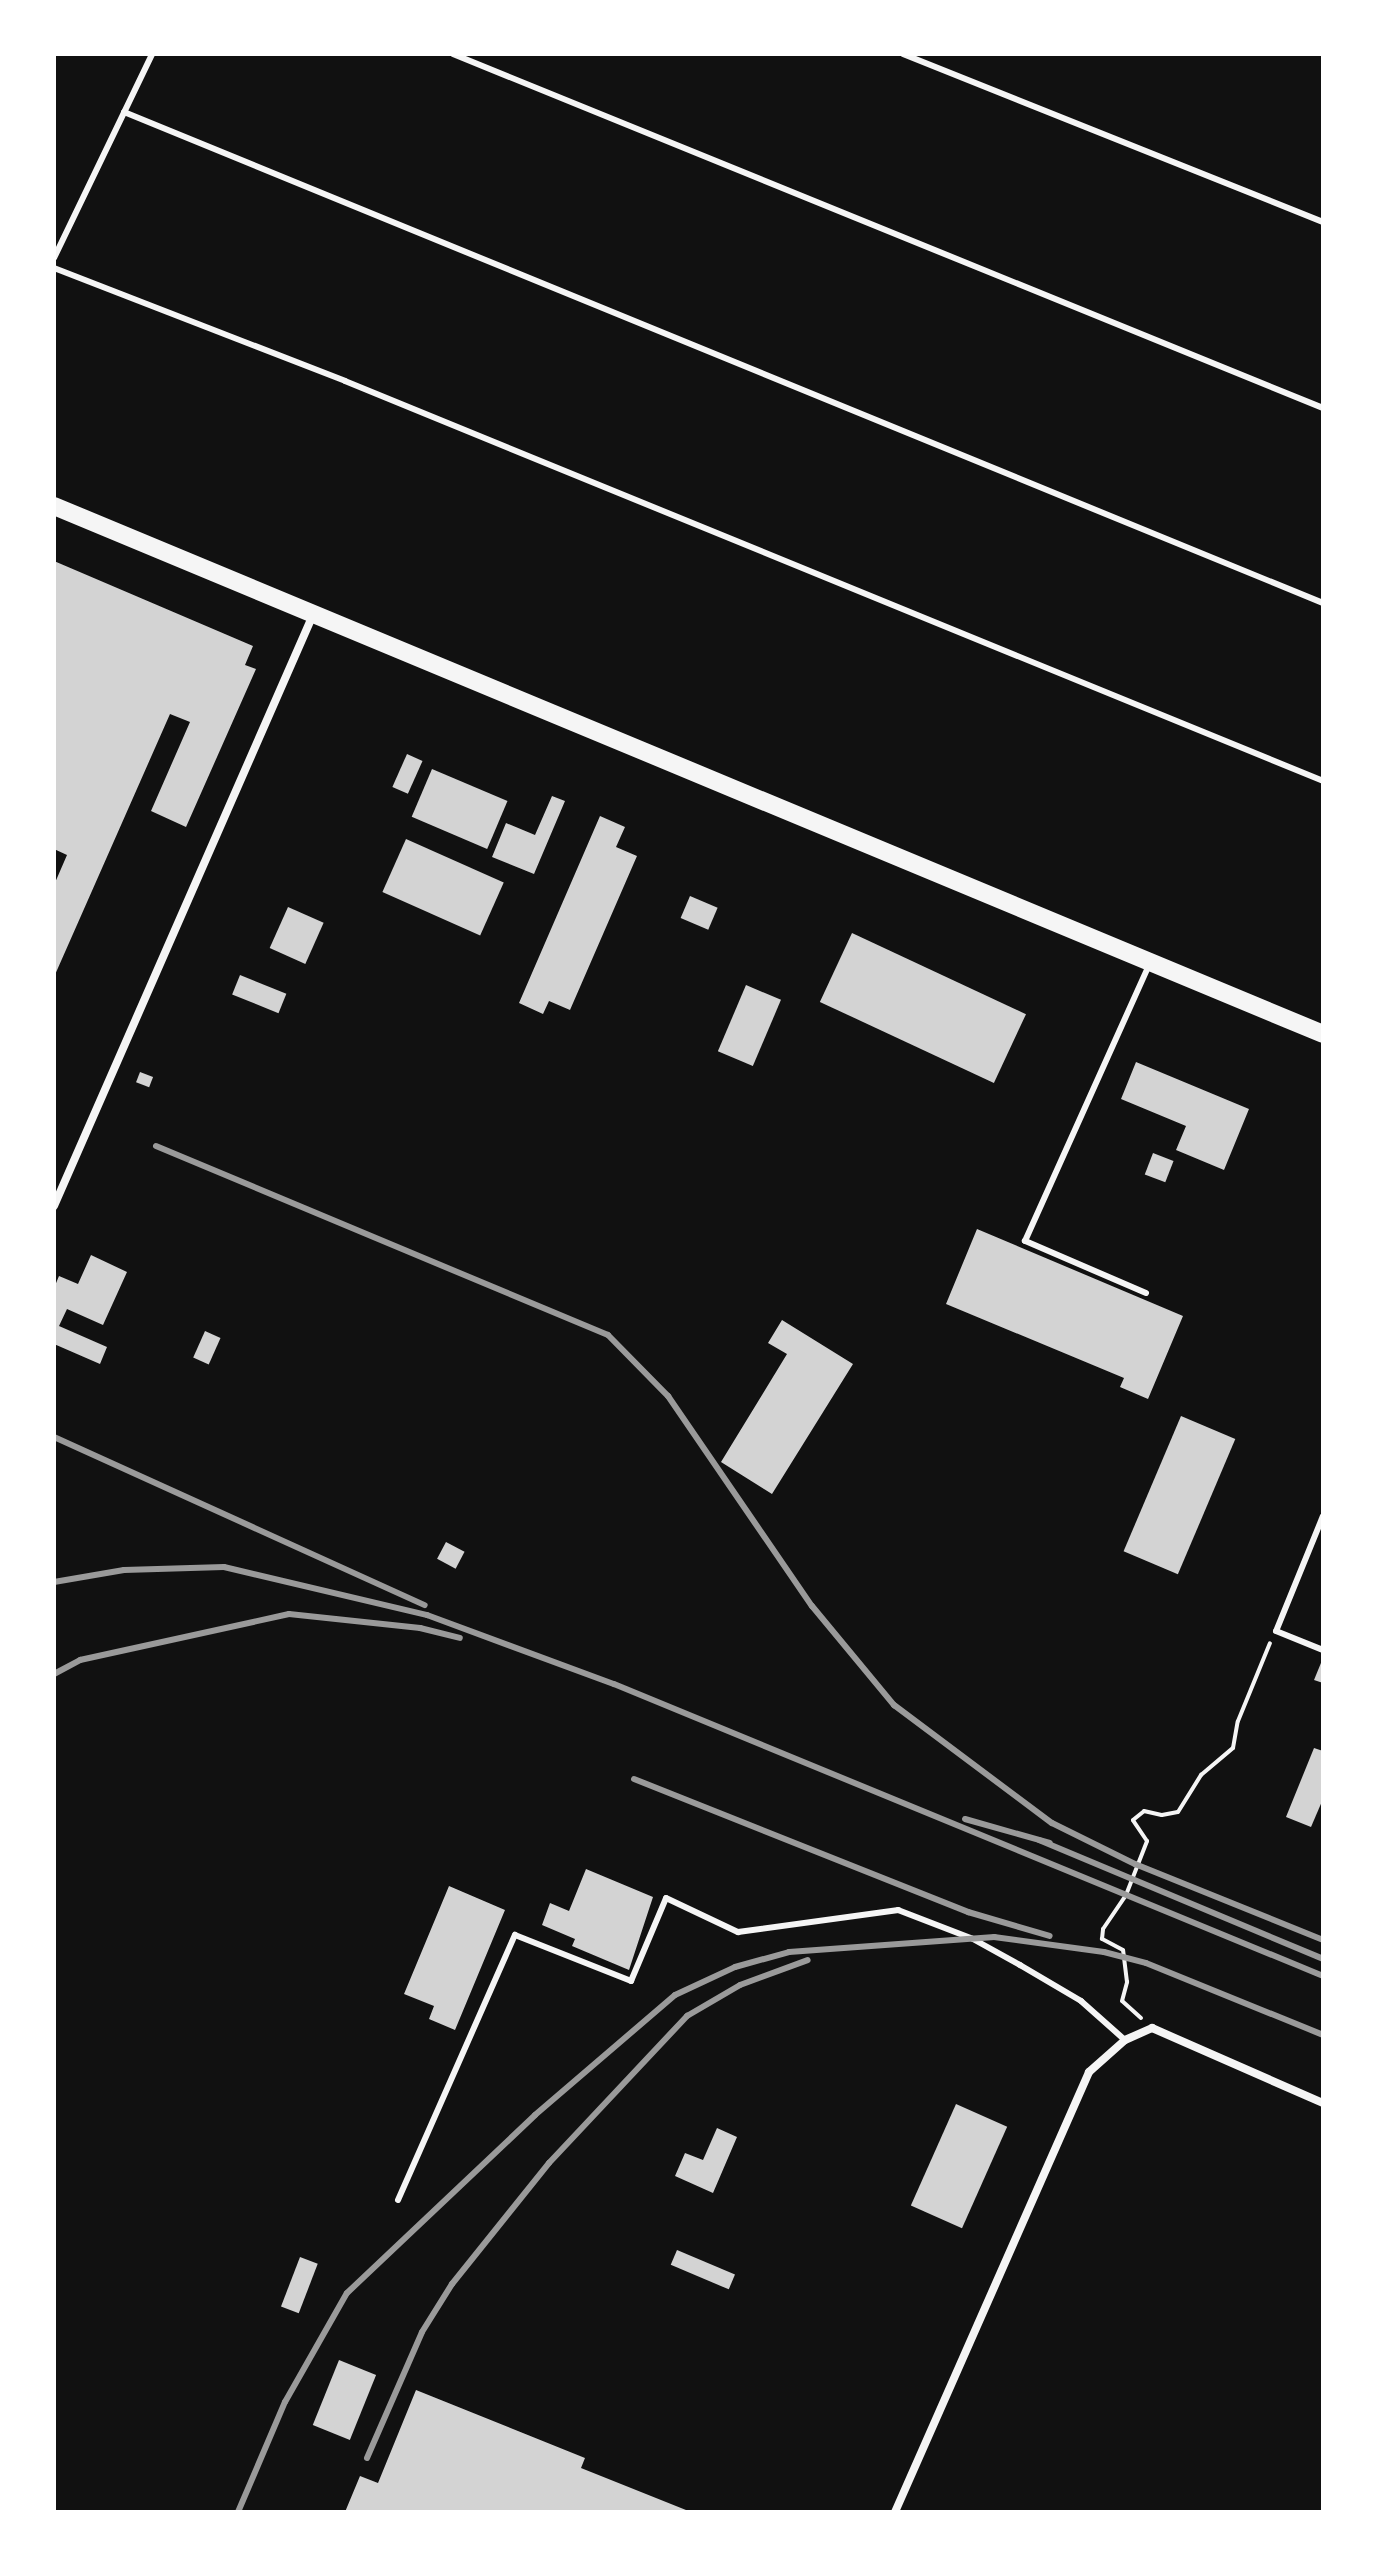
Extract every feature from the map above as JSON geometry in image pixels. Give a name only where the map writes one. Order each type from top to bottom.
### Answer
[{"type":"main road","points":[[54,506],[315,610],[1323,1034]]},
{"type":"street","points":[[54,1206],[315,610]]},
{"type":"street","points":[[895,2512],[1089,2072],[1125,2040],[1152,2028],[1323,2103]]},
{"type":"lane","points":[[54,258],[152,54]]},
{"type":"lane","points":[[453,54],[1323,408]]},
{"type":"lane","points":[[903,54],[1323,222]]},
{"type":"lane","points":[[124,112],[1323,603]]},
{"type":"lane","points":[[54,268],[345,381],[1323,781]]},
{"type":"lane","points":[[1146,1293],[1025,1241],[1151,962]]},
{"type":"lane","points":[[1323,1516],[1276,1631],[1323,1650]]},
{"type":"lane","points":[[398,2200],[515,1935],[631,1981],[666,1898],[738,1932],[898,1910],[973,1939],[1020,1965],[1081,2001],[1125,2040]]},
{"type":"path","points":[[1152,2028],[1122,2001],[1127,1958],[1123,1950],[1102,1939],[1103,1929],[1126,1895],[1147,1841],[1133,1820],[1144,1811],[1162,1815],[1178,1812],[1201,1775],[1233,1748],[1247,1696],[1276,1631]]},
{"type":"building","points":[[54,561],[253,646],[245,665],[256,669],[186,827],[151,811],[190,722],[170,714],[54,977],[54,885],[67,855],[54,849]]},
{"type":"building","points":[[407,754],[423,761],[408,794],[392,787]]},
{"type":"building","points":[[432,769],[507,801],[487,849],[412,817]]},
{"type":"building","points":[[552,796],[565,801],[534,874],[492,857],[506,823],[535,835]]},
{"type":"building","points":[[600,816],[625,827],[616,847],[637,856],[570,1010],[549,1001],[543,1014],[519,1003]]},
{"type":"building","points":[[406,839],[504,883],[480,936],[382,892]]},
{"type":"building","points":[[690,896],[718,908],[708,930],[681,918]]},
{"type":"building","points":[[288,907],[324,923],[305,964],[270,948]]},
{"type":"building","points":[[852,933],[1026,1014],[994,1083],[820,1002]]},
{"type":"building","points":[[240,975],[286,994],[278,1013],[232,994]]},
{"type":"building","points":[[746,985],[781,1000],[753,1066],[718,1051]]},
{"type":"building","points":[[1136,1062],[1249,1109],[1224,1170],[1176,1150],[1186,1126],[1121,1099]]},
{"type":"building","points":[[140,1072],[153,1077],[149,1087],[136,1082]]},
{"type":"building","points":[[1153,1153],[1174,1161],[1165,1182],[1145,1174]]},
{"type":"building","points":[[977,1229],[1183,1316],[1148,1399],[1120,1387],[1124,1378],[946,1304]]},
{"type":"building","points":[[91,1255],[127,1272],[103,1325],[67,1309],[59,1326],[107,1347],[100,1364],[54,1344],[54,1288],[59,1276],[78,1284]]},
{"type":"building","points":[[782,1320],[853,1364],[772,1494],[721,1462],[787,1354],[768,1343]]},
{"type":"building","points":[[205,1331],[221,1338],[209,1364],[193,1357]]},
{"type":"building","points":[[1181,1416],[1235,1439],[1178,1574],[1124,1551]]},
{"type":"building","points":[[446,1542],[465,1552],[456,1569],[437,1559]]},
{"type":"building","points":[[1323,1658],[1323,1683],[1314,1680]]},
{"type":"building","points":[[1314,1748],[1323,1751],[1323,1799],[1311,1827],[1286,1817]]},
{"type":"building","points":[[586,1869],[653,1897],[629,1970],[572,1946],[575,1939],[542,1925],[550,1903],[569,1911]]},
{"type":"building","points":[[449,1886],[505,1910],[455,2030],[429,2019],[434,2006],[404,1994]]},
{"type":"building","points":[[956,2104],[1007,2127],[962,2228],[911,2205]]},
{"type":"building","points":[[717,2128],[737,2137],[713,2193],[675,2176],[685,2153],[703,2160]]},
{"type":"building","points":[[677,2250],[735,2275],[729,2289],[671,2265]]},
{"type":"building","points":[[300,2257],[318,2264],[299,2313],[281,2306]]},
{"type":"building","points":[[339,2360],[376,2375],[350,2440],[313,2425]]},
{"type":"building","points":[[416,2390],[585,2458],[581,2468],[691,2512],[345,2512],[360,2476],[378,2483]]},
{"type":"railway","points":[[156,1146],[608,1335],[668,1396],[812,1606],[894,1705],[1052,1823],[1135,1864],[1323,1940]]},
{"type":"railway","points":[[54,1437],[425,1605]]},
{"type":"railway","points":[[54,1582],[124,1570],[224,1567],[427,1615],[614,1684],[1323,1976]]},
{"type":"railway","points":[[54,1674],[80,1660],[289,1614],[420,1628],[460,1638]]},
{"type":"railway","points":[[634,1779],[968,1912],[1050,1936]]},
{"type":"railway","points":[[965,1819],[1050,1843]]},
{"type":"railway","points":[[1039,1840],[1323,1959]]},
{"type":"railway","points":[[238,2512],[285,2402],[347,2293],[535,2115],[675,1995],[735,1967],[789,1952],[994,1937],[1104,1952],[1146,1963],[1323,2035]]},
{"type":"railway","points":[[367,2458],[422,2332],[452,2284],[549,2163],[687,2016],[740,1985],[808,1960]]}]
